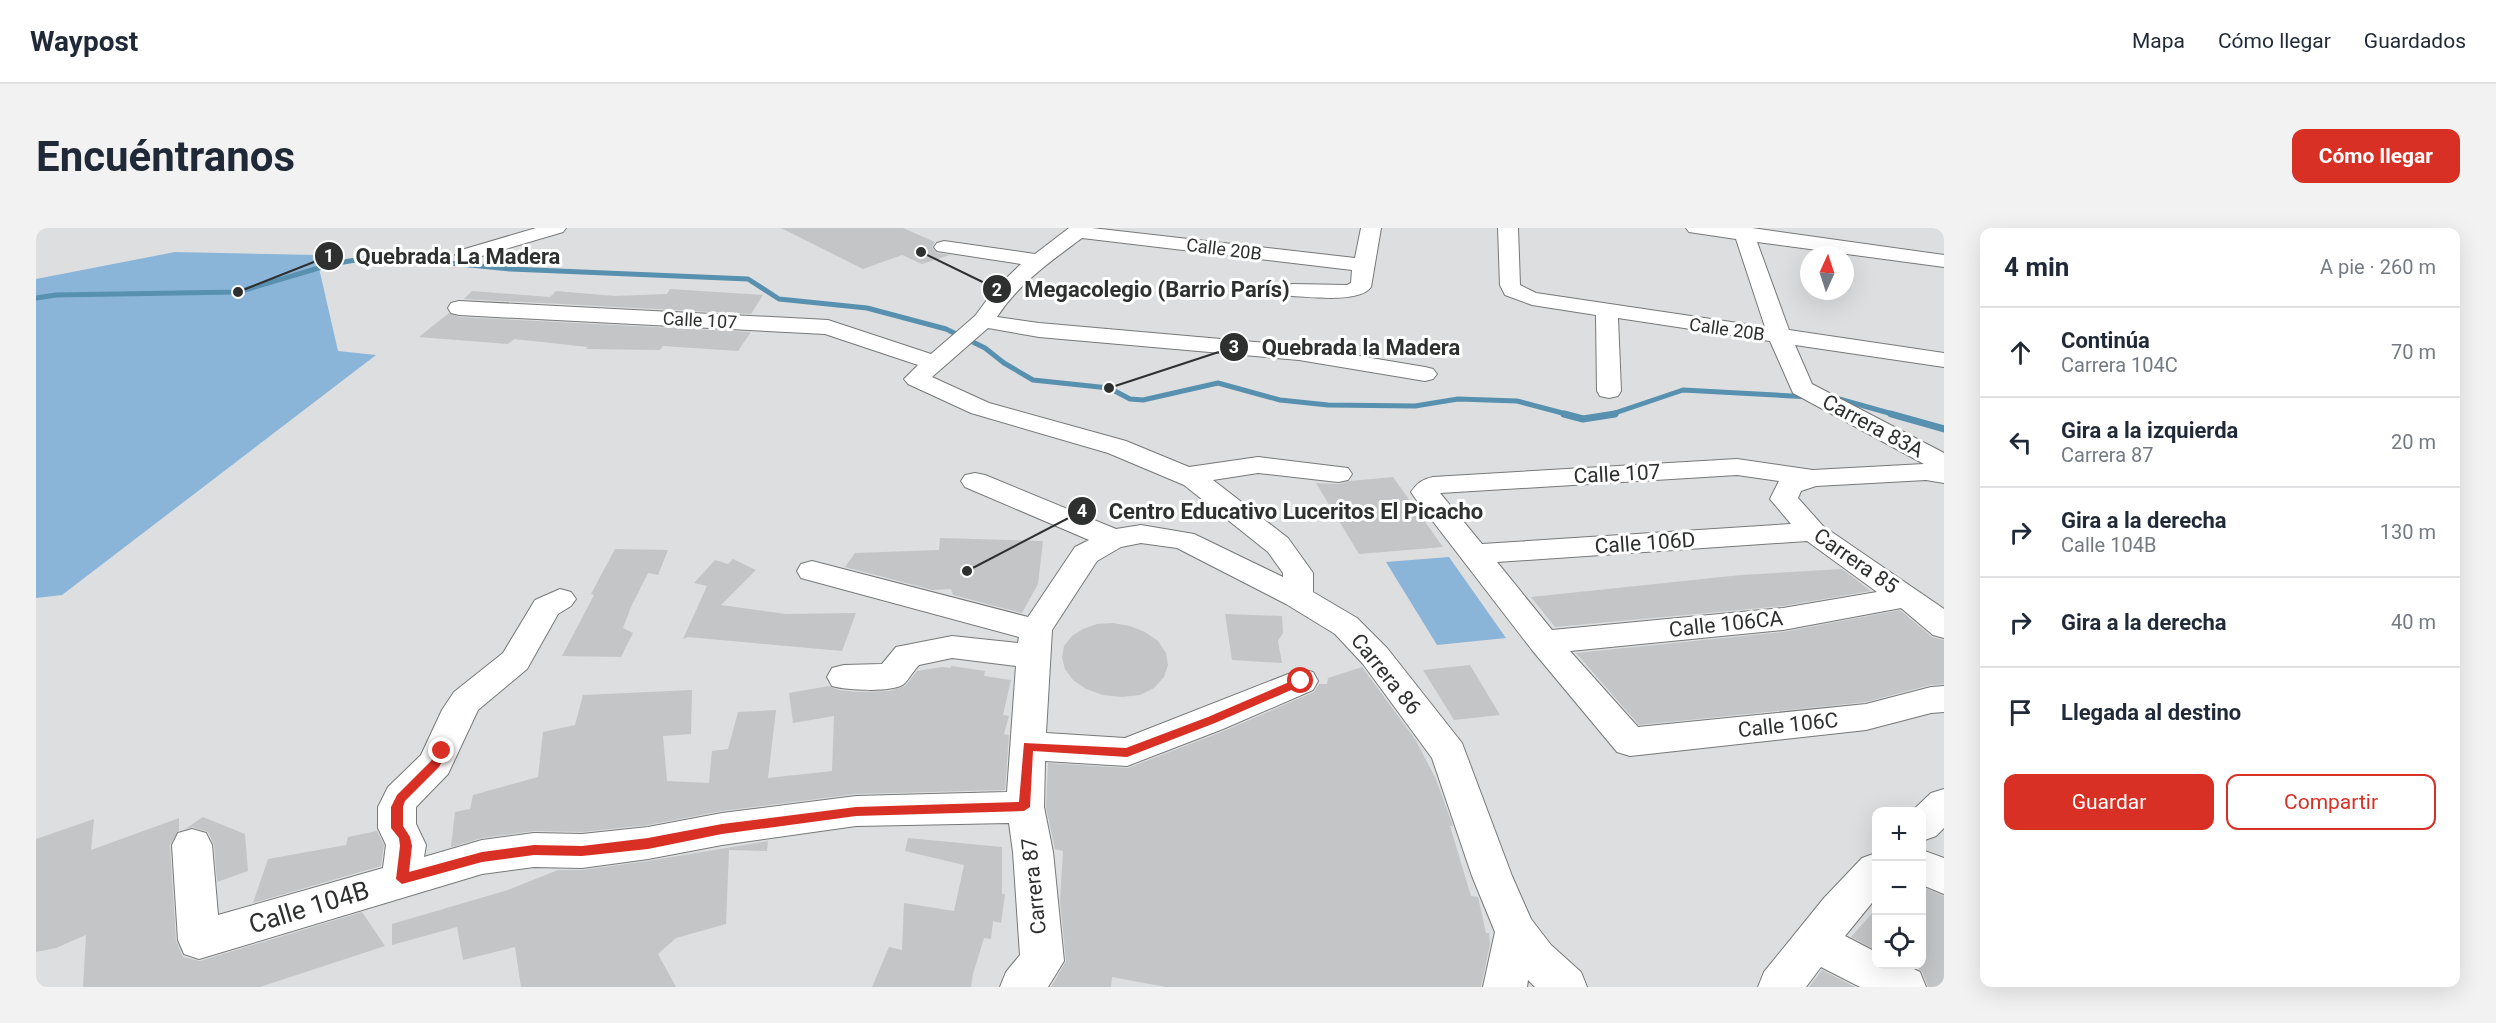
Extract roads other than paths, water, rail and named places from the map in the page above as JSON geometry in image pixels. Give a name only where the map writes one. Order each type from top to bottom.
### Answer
[{"type":"street","points":[[465,255],[556,228]]},
{"type":"street","points":[[1292,290],[1349,291],[1361,287],[1371,228]]},
{"type":"street","name":"Calle 20B","points":[[1508,228],[1512,291],[1532,299],[1944,360]]},
{"type":"street","points":[[1696,228],[1743,231],[1944,261]]},
{"type":"street","points":[[1082,230],[1025,271],[1002,294],[976,326],[933,364],[980,408],[1117,447],[1186,476],[1203,486],[1278,546],[1298,573],[1297,597]]},
{"type":"street","name":"Calle 20B","points":[[1082,230],[1363,265]]},
{"type":"street","points":[[1743,231],[1780,337]]},
{"type":"street","points":[[944,247],[1041,261]]},
{"type":"street","name":"Calle 107","points":[[459,308],[828,327],[933,364]]},
{"type":"street","points":[[1608,312],[1609,391]]},
{"type":"street","points":[[976,326],[1299,354],[1425,374]]},
{"type":"street","name":"Carrera 83A","points":[[1780,337],[1811,393],[1944,464]]},
{"type":"street","points":[[1186,476],[1258,465],[1338,474]]},
{"type":"street","name":"Calle 107","points":[[1476,554],[1425,492],[1433,485],[1737,467],[1801,482],[1926,472],[1944,475]]},
{"type":"street","points":[[975,482],[1113,539]]},
{"type":"street","name":"Carrera 85","points":[[1801,482],[1784,499],[1813,532],[1907,597],[1944,627]]},
{"type":"street","name":"Calle 106D","points":[[1476,554],[1813,532]]},
{"type":"street","name":"Carrera 87","points":[[1022,987],[1042,961],[1033,852],[1024,807],[1035,643],[1086,555],[1113,539],[1141,534],[1184,540],[1297,597]]},
{"type":"street","points":[[1476,554],[1544,642]]},
{"type":"street","points":[[812,571],[1035,643]]},
{"type":"street","points":[[1878,577],[1944,596]]},
{"type":"street","name":"Carrera 86","points":[[1297,597],[1346,626],[1375,656],[1449,753],[1492,876],[1516,932],[1536,959],[1565,987]]},
{"type":"street","name":"Calle 106CA","points":[[1544,642],[1783,619],[1907,597]]},
{"type":"street","points":[[402,879],[406,846],[404,837],[397,828],[397,807],[401,798],[435,764],[459,710],[466,701],[515,661],[546,607],[560,600]]},
{"type":"street","name":"Calle 106C","points":[[1544,642],[1630,742],[1866,717],[1930,700],[1944,699]]},
{"type":"street","points":[[844,677],[891,676],[900,662],[908,655],[952,646],[1035,643]]},
{"type":"street","points":[[1028,746],[1127,752],[1211,720],[1301,681]]},
{"type":"street","points":[[1926,821],[1944,804]]},
{"type":"street","name":"Calle 104B","points":[[192,845],[199,940],[482,857],[534,850],[582,851],[648,843],[722,829],[856,811],[1024,807]]},
{"type":"street","points":[[1926,869],[1944,877]]},
{"type":"street","points":[[1780,987],[1839,910],[1872,874]]},
{"type":"street","points":[[1504,987],[1516,932]]},
{"type":"street","points":[[1816,942],[1904,987]]},
{"type":"waterway","points":[[36,298],[56,295],[238,292],[332,264],[379,256],[511,269],[748,279],[779,299],[867,308],[946,329],[985,348],[1004,363],[1033,380],[1109,388],[1130,399],[1143,400],[1218,383],[1280,400],[1328,405],[1415,406],[1458,399],[1517,401],[1570,415]]},
{"type":"waterway","points":[[1609,415],[1683,390],[1811,397]]},
{"type":"waterway","points":[[1832,397],[1896,415]]},
{"type":"waterway","points":[[1564,414],[1583,419],[1609,415]]},
{"type":"waterway","points":[[1609,415],[1615,414]]},
{"type":"waterway","points":[[1891,414],[1944,429]]},
{"type":"place","name":"Megacolegio (Barrio París)","points":[[921,252]]},
{"type":"place","name":"Quebrada La Madera","points":[[238,292]]},
{"type":"place","name":"Quebrada la Madera","points":[[1109,388]]},
{"type":"place","name":"Centro Educativo Luceritos El Picacho","points":[[967,571]]}]
